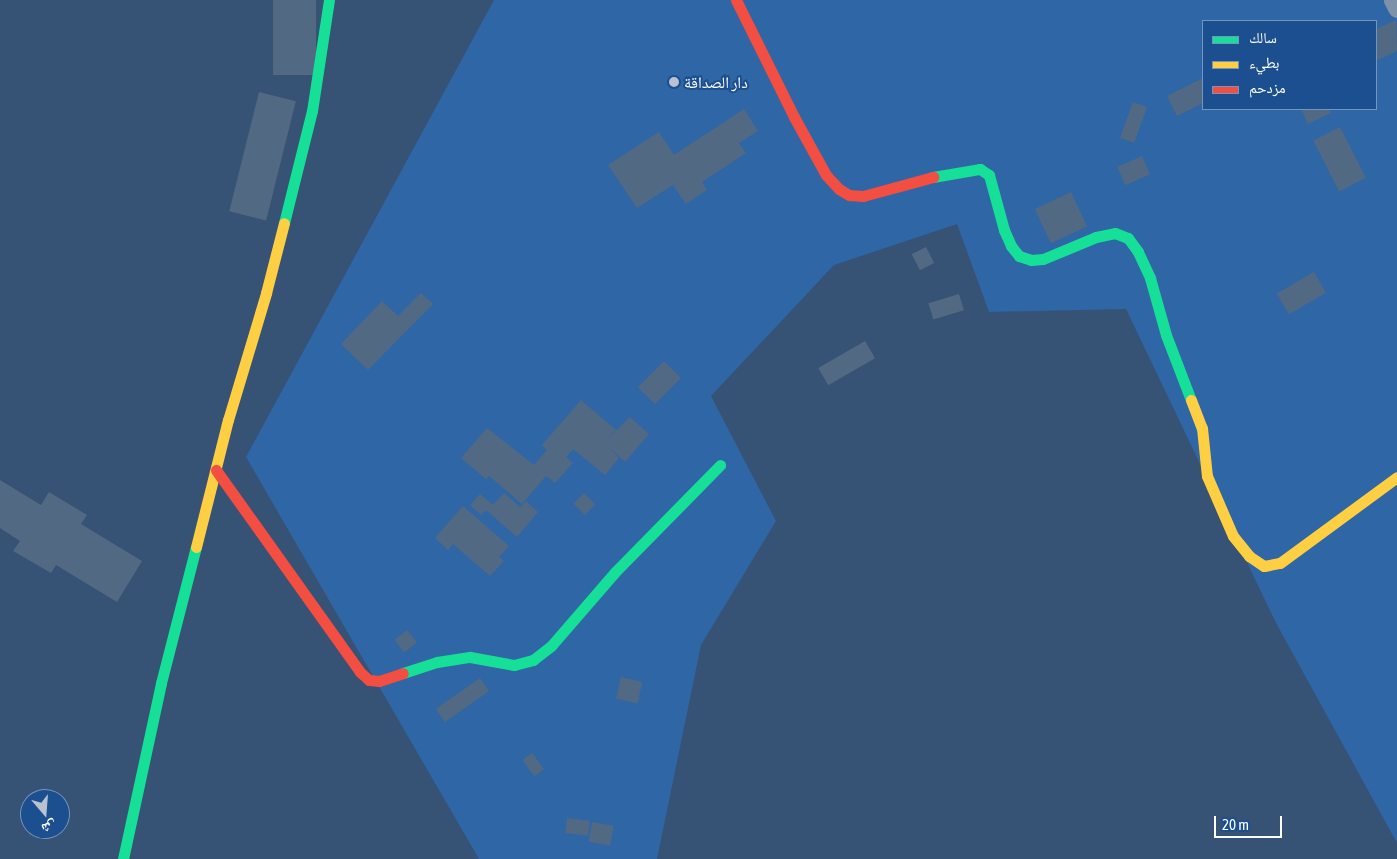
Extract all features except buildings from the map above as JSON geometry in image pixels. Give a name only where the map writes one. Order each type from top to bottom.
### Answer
[{"type":"street","points":[[123,859],[161,683],[228,420],[266,293],[312,111],[329,0]]},
{"type":"street","points":[[736,0],[826,176],[839,189],[849,195],[863,196],[948,173],[980,169],[989,175],[1004,230],[1011,246],[1019,256],[1031,260],[1044,258],[1096,237],[1115,233],[1128,238],[1138,252],[1150,278],[1166,335],[1202,428],[1207,476],[1233,536],[1249,556],[1264,566],[1280,562],[1397,477]]},
{"type":"street","points":[[1393,0],[1397,8]]},
{"type":"street","points":[[216,470],[360,672],[368,680],[379,680],[437,662],[470,657],[514,665],[534,660],[551,646],[615,572],[720,465]]},
{"type":"shaded area","points":[[494,0],[1397,0],[1397,843],[1276,623],[1126,309],[989,312],[957,224],[834,265],[711,396],[776,521],[701,645],[657,859],[479,859],[246,457]]},
{"type":"traffic: fast","points":[[284,223],[312,111],[329,0]]},
{"type":"traffic: fast","points":[[933,177],[980,169],[989,175],[1004,230],[1011,246],[1019,256],[1031,260],[1043,259],[1096,237],[1115,233],[1128,238],[1138,252],[1150,278],[1166,335],[1191,400]]},
{"type":"traffic: fast","points":[[403,673],[437,662],[470,657],[514,665],[533,660],[551,646],[615,572],[720,465]]},
{"type":"traffic: fast","points":[[123,859],[161,683],[196,547]]},
{"type":"traffic: slow","points":[[196,547],[228,420],[266,293],[284,223]]},
{"type":"traffic: slow","points":[[1191,400],[1202,428],[1207,476],[1233,536],[1249,556],[1264,566],[1280,563],[1397,477]]},
{"type":"traffic: jam","points":[[736,0],[794,117],[826,175],[839,189],[849,195],[863,196],[933,177]]},
{"type":"traffic: jam","points":[[216,470],[360,672],[369,680],[379,681],[403,673]]},
{"type":"place","name":"دار الصداقة","points":[[674,82]]}]
